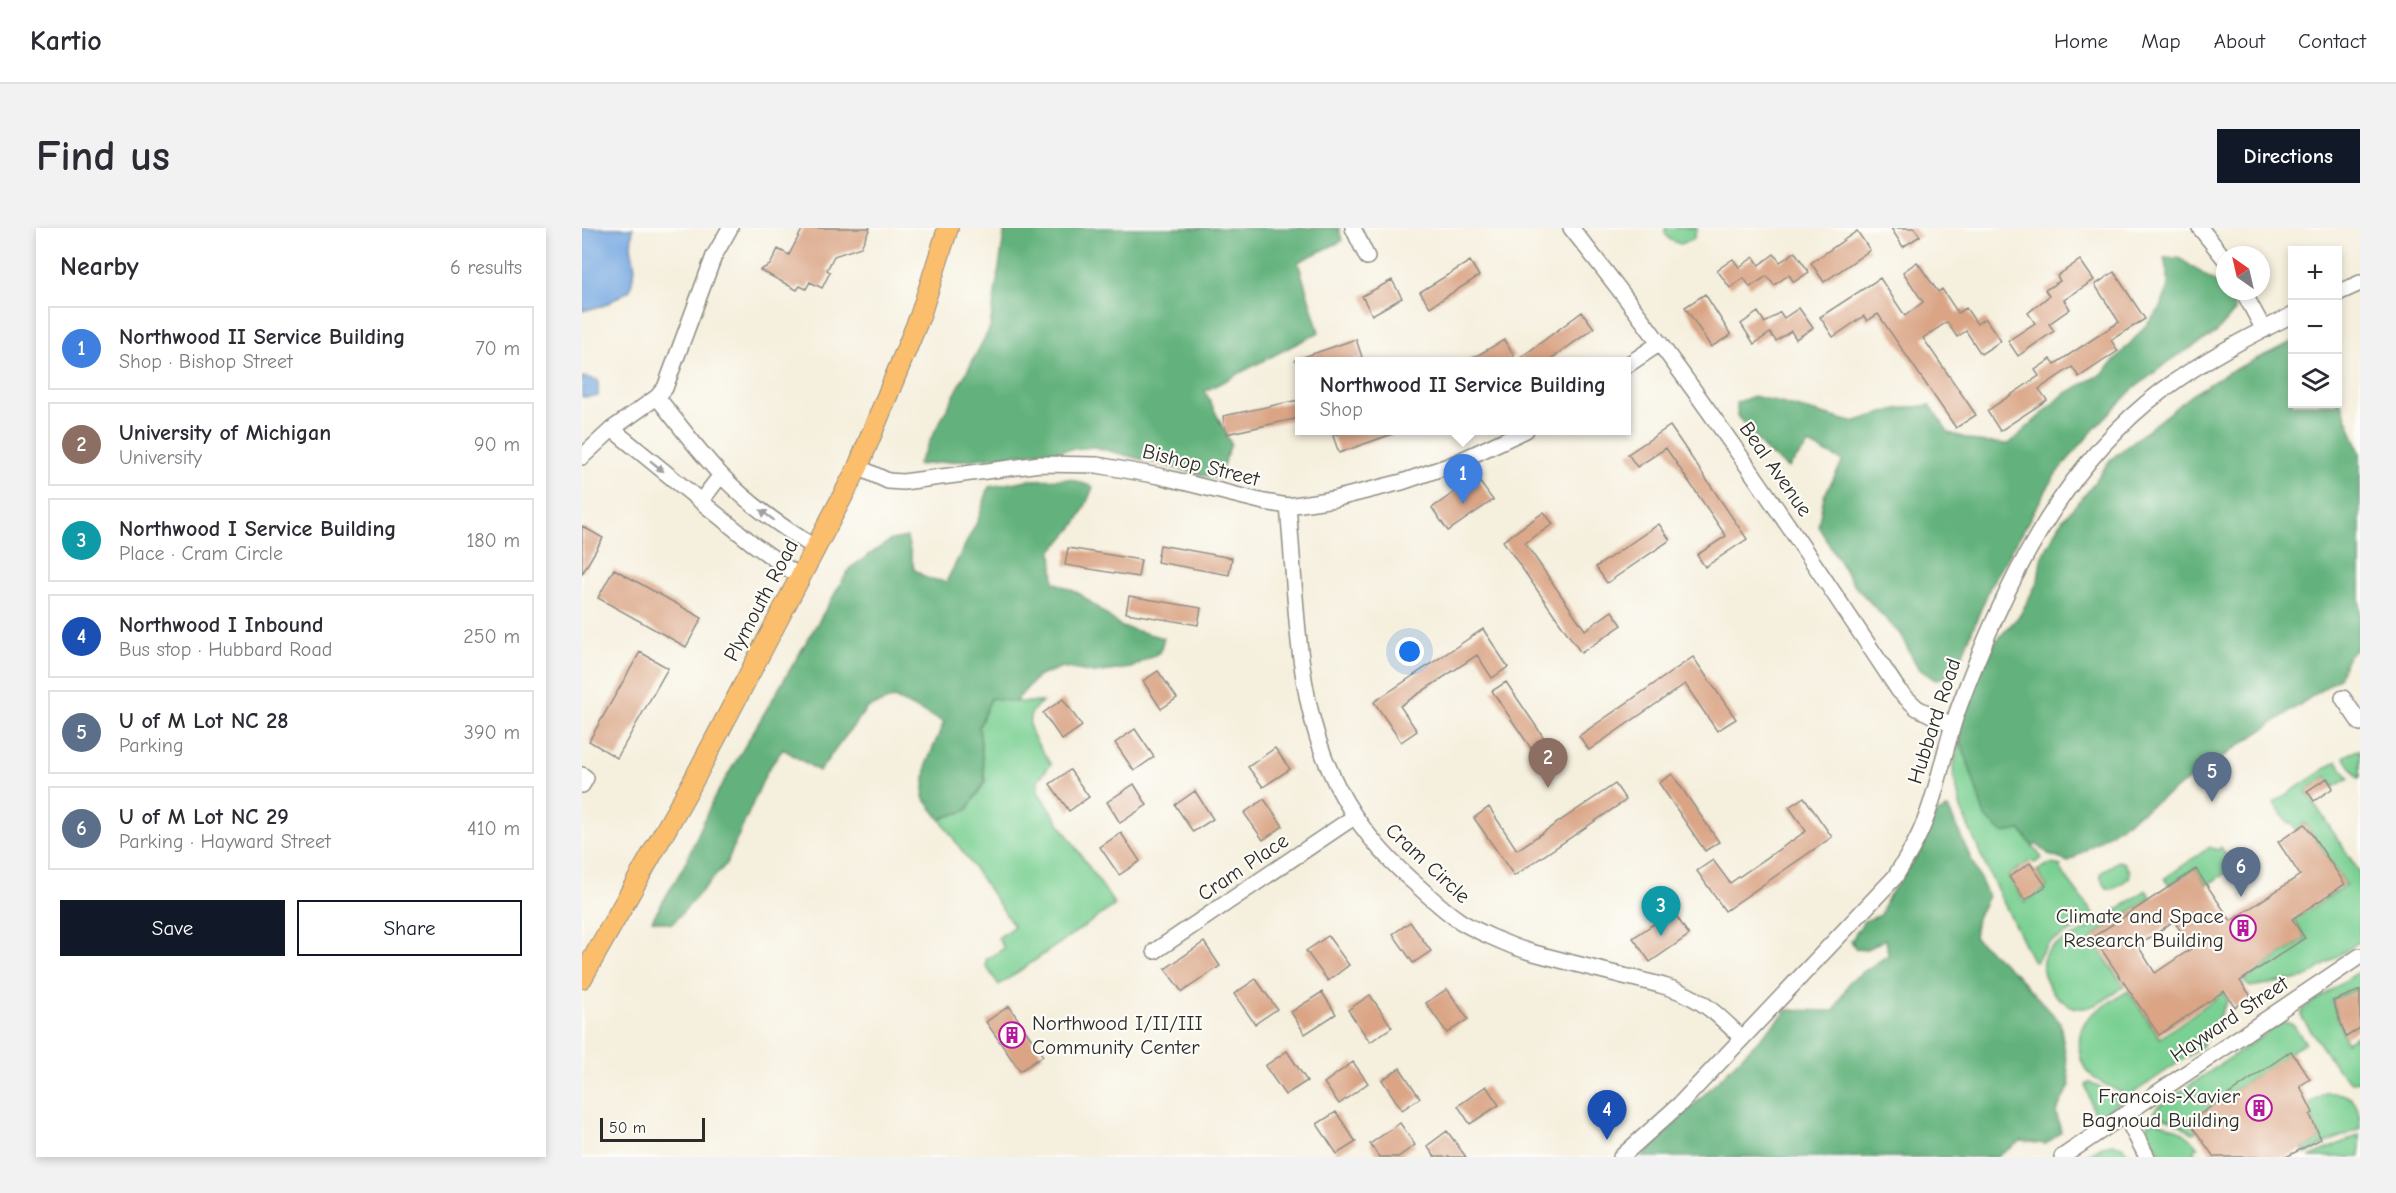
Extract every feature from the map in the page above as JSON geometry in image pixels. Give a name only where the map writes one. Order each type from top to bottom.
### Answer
[{"type":"main road","name":"Plymouth Road","points":[[582,978],[691,785],[858,466],[920,316],[948,228]]},
{"type":"street","points":[[582,457],[612,429],[657,397],[670,379],[714,256],[730,228]]},
{"type":"street","points":[[1353,228],[1366,257]]},
{"type":"street","name":"Beal Avenue","points":[[1570,228],[1660,343],[1817,565],[1899,692],[1917,708],[1952,725]]},
{"type":"street","points":[[2200,228],[2216,248]]},
{"type":"street","points":[[2342,291],[2360,283]]},
{"type":"street","points":[[2248,300],[2264,330]]},
{"type":"street","name":"Hubbard Road","points":[[1621,1157],[1680,1104],[1895,877],[1917,840],[1952,725],[1978,655],[2008,591],[2042,528],[2072,482],[2111,435],[2160,392],[2196,367],[2288,317]]},
{"type":"street","points":[[1631,363],[1660,343]]},
{"type":"street","points":[[657,397],[721,475],[753,505],[816,548]]},
{"type":"street","points":[[612,429],[752,543],[800,576]]},
{"type":"street","name":"Bishop Street","points":[[858,466],[888,481],[903,482],[1030,464],[1097,465],[1148,473],[1288,506],[1334,499],[1402,482],[1451,465],[1515,435]]},
{"type":"street","points":[[700,501],[721,475]]},
{"type":"street","name":"Cram Circle","points":[[1288,506],[1301,667],[1307,702],[1326,762],[1339,792],[1354,817],[1386,857],[1458,921],[1524,950],[1667,987],[1692,997],[1713,1011],[1742,1038]]},
{"type":"street","points":[[2343,698],[2360,723]]},
{"type":"street","points":[[582,775],[586,778],[582,785]]},
{"type":"street","name":"Cram Place","points":[[1155,951],[1354,817]]},
{"type":"street","name":"Hayward Street","points":[[2062,1157],[2360,956]]},
{"type":"street","points":[[2125,1115],[2146,1157]]},
{"type":"green space","points":[[1005,228],[1339,228],[1342,241],[1298,262],[1319,332],[1205,391],[1231,444],[1218,479],[1094,447],[917,465],[990,328]]},
{"type":"green space","points":[[1665,228],[1697,228],[1693,240],[1680,244],[1670,240],[1664,232]]},
{"type":"green space","points":[[2164,258],[2179,258],[2216,282],[2216,300],[2232,300],[2235,311],[2216,333],[2172,359],[2132,390],[2095,428],[2055,475],[1990,587],[1960,660],[1947,676],[1935,680],[1918,668],[1900,634],[1853,584],[1818,526],[1824,496],[1843,461],[1809,444],[1788,468],[1767,452],[1738,417],[1736,403],[1754,396],[1852,422],[1897,409],[1930,405],[1949,433],[1979,442],[2009,444],[2064,394],[2102,374],[2161,308],[2169,282]]},
{"type":"green space","points":[[2288,344],[2288,408],[2342,408],[2342,406],[2360,453],[2360,646],[2349,655],[2339,678],[2068,862],[2050,855],[2036,844],[2033,847],[2021,830],[2003,833],[1985,817],[1960,738],[1959,725],[1966,703],[1996,641],[2020,615],[2038,581],[2041,559],[2063,519],[2089,490],[2110,460],[2191,395],[2229,372]]},
{"type":"green space","points":[[1070,479],[1093,487],[1077,522],[1052,550],[1054,582],[1080,594],[1122,627],[1164,638],[1160,652],[1131,668],[1094,673],[1062,667],[1037,677],[1015,702],[991,698],[979,727],[985,782],[967,810],[940,819],[923,797],[927,762],[944,722],[894,698],[867,708],[819,771],[783,749],[767,771],[726,864],[672,924],[652,920],[684,866],[713,800],[850,568],[891,540],[907,537],[914,569],[926,578],[946,582],[978,520],[989,487],[1027,480]]},
{"type":"green space","points":[[991,697],[1015,702],[1042,702],[1030,716],[1030,724],[1035,740],[1051,764],[1038,780],[1038,792],[1115,905],[999,985],[986,966],[986,960],[1004,948],[998,938],[1014,926],[940,819],[967,810],[985,782],[979,727]]},
{"type":"green space","points":[[1960,738],[2042,858],[2035,863],[2030,861],[2008,876],[2025,902],[2047,887],[2037,871],[2054,864],[2061,866],[2059,868],[2097,919],[2048,943],[2036,961],[2032,960],[1986,867],[1961,809],[1953,770]]},
{"type":"green space","points":[[2360,750],[2360,777],[2358,778],[2344,757]]},
{"type":"green space","points":[[2337,761],[2349,778],[2334,787],[2327,776],[2306,791],[2360,873],[2360,941],[2305,978],[2250,987],[2243,981],[2306,938],[2294,920],[2346,885],[2305,823],[2295,829],[2291,822],[2288,824],[2274,803]]},
{"type":"green space","points":[[1948,808],[1988,896],[1977,918],[1974,937],[2015,973],[2060,1022],[2070,1085],[2056,1112],[2061,1132],[2046,1144],[2021,1141],[1997,1157],[1642,1157],[1788,1010],[1834,1011],[1850,981],[1888,955],[1886,939],[1865,950],[1856,949],[1851,941],[1864,921],[1881,915],[1886,900],[1922,849],[1934,815]]},
{"type":"green space","points":[[2210,847],[2218,850],[2221,847],[2233,866],[2232,869],[2207,885],[2195,868],[2169,885],[2165,878]]},
{"type":"green space","points":[[2118,861],[2124,863],[2130,872],[2129,878],[2113,889],[2107,888],[2101,879],[2101,873]]},
{"type":"green space","points":[[2146,890],[2151,897],[2091,938],[2124,986],[2091,1007],[2079,1008],[2063,1002],[2056,996],[2046,980],[2043,971],[2045,955],[2053,947],[2084,931]]},
{"type":"green space","points":[[2360,971],[2360,988],[2332,1000],[2346,1042],[2360,1034],[2360,1081],[2351,1082],[2337,1069],[2301,1016],[2303,1009]]},
{"type":"green space","points":[[2128,991],[2160,1038],[2223,993],[2228,1000],[2200,1048],[2129,1096],[2092,1076],[2083,1063],[2079,1047],[2081,1030],[2089,1017]]},
{"type":"green space","points":[[2283,1022],[2293,1024],[2305,1042],[2190,1121],[2196,1131],[2193,1133],[2174,1121],[2155,1115],[2156,1108]]},
{"type":"green space","points":[[2090,1082],[2122,1100],[2095,1120],[2086,1085]]},
{"type":"green space","points":[[2325,1093],[2343,1094],[2353,1101],[2359,1113],[2360,1129],[2305,1154],[2302,1149],[2321,1139],[2310,1115],[2308,1104]]},
{"type":"green space","points":[[2155,1121],[2184,1133],[2198,1147],[2194,1150],[2198,1157],[2162,1157],[2147,1128],[2149,1123]]},
{"type":"green space","points":[[2360,1135],[2360,1157],[2309,1157]]},
{"type":"green space","points":[[2113,1144],[2122,1146],[2131,1157],[2085,1157],[2102,1146]]},
{"type":"water","points":[[582,228],[633,228],[631,246],[635,268],[630,290],[605,305],[582,311]]},
{"type":"water","points":[[582,377],[598,380],[598,396],[582,397]]},
{"type":"building","points":[[803,228],[870,228],[861,247],[834,256],[827,270],[830,272],[822,288],[810,282],[806,289],[800,286],[797,290],[760,270],[770,265],[778,249],[789,255]]},
{"type":"building","points":[[1891,228],[1914,228],[1920,236],[1903,247]]},
{"type":"building","points":[[1857,231],[1870,250],[1824,282],[1811,263]]},
{"type":"building","points":[[1795,252],[1809,272],[1794,282],[1789,275],[1774,285],[1767,276],[1750,287],[1744,278],[1730,288],[1717,270],[1733,259],[1739,267],[1754,257],[1759,265],[1774,254],[1780,262]]},
{"type":"building","points":[[2080,260],[2094,280],[2064,300],[2070,309],[2049,324],[2054,331],[2018,356],[2008,341],[2035,323],[2028,313],[2049,296],[2045,290],[2060,281],[2057,276]]},
{"type":"building","points":[[1470,261],[1479,276],[1430,307],[1420,292]]},
{"type":"building","points":[[1917,262],[1938,292],[1942,289],[1958,313],[1966,308],[1977,324],[1985,318],[2001,341],[1981,354],[1966,331],[1957,337],[1947,322],[1923,338],[1976,415],[1956,428],[1878,314],[1867,321],[1864,316],[1833,337],[1820,317],[1880,278],[1905,316],[1923,302],[1903,272]]},
{"type":"building","points":[[2114,272],[2145,319],[2111,340],[2118,351],[2079,377],[2072,367],[2039,389],[2047,400],[2000,431],[1987,411],[2039,376],[2035,370],[2051,359],[2055,364],[2119,322],[2095,285]]},
{"type":"building","points":[[1392,280],[1402,298],[1372,315],[1362,296]]},
{"type":"building","points":[[1705,294],[1731,335],[1711,347],[1685,307]]},
{"type":"building","points":[[1799,308],[1813,328],[1796,339],[1791,331],[1776,341],[1770,333],[1754,344],[1741,324],[1758,312],[1765,323],[1780,312],[1784,318]]},
{"type":"building","points":[[1582,312],[1594,328],[1554,357],[1522,357]]},
{"type":"building","points":[[1356,339],[1362,357],[1304,357]]},
{"type":"building","points":[[1504,340],[1514,356],[1512,357],[1475,357]]},
{"type":"building","points":[[1295,401],[1295,419],[1226,434],[1223,416]]},
{"type":"building","points":[[1670,426],[1747,539],[1705,567],[1697,555],[1726,536],[1666,448],[1637,467],[1628,454]]},
{"type":"building","points":[[1336,435],[1390,435],[1339,453],[1333,436]]},
{"type":"building","points":[[1476,477],[1493,500],[1448,531],[1432,508]]},
{"type":"building","points":[[1544,512],[1553,524],[1525,543],[1585,630],[1612,611],[1622,625],[1581,653],[1503,541]]},
{"type":"building","points":[[1659,524],[1670,540],[1607,583],[1596,567]]},
{"type":"building","points":[[582,526],[603,538],[582,574]]},
{"type":"building","points":[[1160,545],[1232,558],[1229,575],[1157,562]]},
{"type":"building","points":[[1068,548],[1141,560],[1138,577],[1065,565]]},
{"type":"building","points":[[614,569],[702,618],[686,647],[598,598]]},
{"type":"building","points":[[1129,596],[1201,608],[1198,625],[1126,613]]},
{"type":"building","points":[[1483,629],[1508,667],[1492,678],[1477,655],[1400,706],[1417,731],[1401,742],[1374,702]]},
{"type":"building","points":[[640,652],[668,668],[617,758],[589,741]]},
{"type":"building","points":[[1693,657],[1736,719],[1717,731],[1685,684],[1589,750],[1579,736]]},
{"type":"building","points":[[1158,671],[1177,698],[1161,709],[1143,681]]},
{"type":"building","points":[[1506,682],[1557,757],[1543,766],[1492,691]]},
{"type":"building","points":[[1063,699],[1082,726],[1062,740],[1043,713]]},
{"type":"building","points":[[1135,729],[1154,757],[1134,771],[1115,743]]},
{"type":"building","points":[[1275,748],[1290,769],[1263,787],[1248,767]]},
{"type":"building","points":[[1070,770],[1089,797],[1069,811],[1050,784]]},
{"type":"building","points":[[1672,774],[1719,842],[1705,851],[1659,783]]},
{"type":"building","points":[[2327,778],[2333,788],[2314,801],[2307,791]]},
{"type":"building","points":[[1134,784],[1147,805],[1120,823],[1107,802]]},
{"type":"building","points":[[1615,784],[1626,800],[1514,876],[1474,818],[1489,807],[1517,850]]},
{"type":"building","points":[[1195,791],[1213,819],[1193,832],[1175,805]]},
{"type":"building","points":[[1804,797],[1832,837],[1725,911],[1697,871],[1713,860],[1730,883],[1806,831],[1789,807]]},
{"type":"building","points":[[1264,799],[1283,826],[1263,840],[1244,813]]},
{"type":"building","name":"Climate and Space Research Building","points":[[2305,824],[2345,884],[2292,919],[2305,938],[2240,981],[2251,996],[2235,1007],[2224,991],[2159,1035],[2093,937],[2196,869],[2231,921],[2300,875],[2278,842]],"holes":[[[2174,921],[2192,948],[2155,973],[2138,946]]]},
{"type":"building","points":[[1121,833],[1140,861],[1119,875],[1100,847]]},
{"type":"building","points":[[2030,863],[2046,886],[2025,900],[2009,877]]},
{"type":"building","points":[[1673,911],[1689,935],[1650,962],[1633,938]]},
{"type":"building","points":[[1410,922],[1431,951],[1413,963],[1393,934]]},
{"type":"building","points":[[1328,936],[1349,965],[1328,981],[1306,951]]},
{"type":"building","points":[[1204,942],[1220,966],[1182,992],[1165,969]]},
{"type":"building","points":[[1256,979],[1277,1009],[1255,1024],[1234,994]]},
{"type":"building","points":[[1447,989],[1468,1019],[1447,1033],[1426,1003]]},
{"type":"building","points":[[2360,990],[2360,1028],[2346,1037],[2333,1001]]},
{"type":"building","points":[[1322,992],[1336,1014],[1305,1034],[1291,1012]]},
{"type":"building","points":[[1370,995],[1392,1027],[1370,1042],[1348,1010]]},
{"type":"building","name":"Northwood I/II/III Community Center","points":[[1009,1006],[1043,1056],[1020,1071],[986,1022]]},
{"type":"building","points":[[1287,1051],[1307,1081],[1285,1095],[1265,1066]]},
{"type":"building","name":"Francois‑Xavier Bagnoud Building","points":[[2291,1051],[2310,1079],[2300,1086],[2313,1113],[2310,1115],[2321,1139],[2286,1157],[2214,1157],[2189,1122]]},
{"type":"building","points":[[1353,1062],[1368,1083],[1339,1104],[1324,1083]]},
{"type":"building","points":[[1400,1068],[1420,1098],[1402,1110],[1382,1080]]},
{"type":"building","points":[[1486,1086],[1499,1105],[1470,1124],[1458,1106]]},
{"type":"building","points":[[1336,1112],[1356,1142],[1337,1154],[1317,1124]]},
{"type":"building","points":[[1400,1123],[1415,1145],[1398,1157],[1379,1157],[1370,1144]]},
{"type":"building","points":[[1447,1131],[1466,1157],[1435,1157],[1427,1146]]},
{"type":"place","name":"Northwood II Service Building","points":[[1463,504]]},
{"type":"place","name":"University of Michigan","points":[[1548,788]]},
{"type":"place","name":"U of M Lot NC 28","points":[[2212,802]]},
{"type":"place","name":"U of M Lot NC 29","points":[[2241,897]]},
{"type":"place","name":"Climate and Space Research Building","points":[[2243,928]]},
{"type":"place","name":"Northwood I Service Building","points":[[1661,936]]},
{"type":"place","name":"Northwood I/II/III Community Center","points":[[1012,1035]]},
{"type":"place","name":"Francois‑Xavier Bagnoud Building","points":[[2259,1108]]},
{"type":"place","name":"Northwood I Inbound","points":[[1607,1140]]}]
